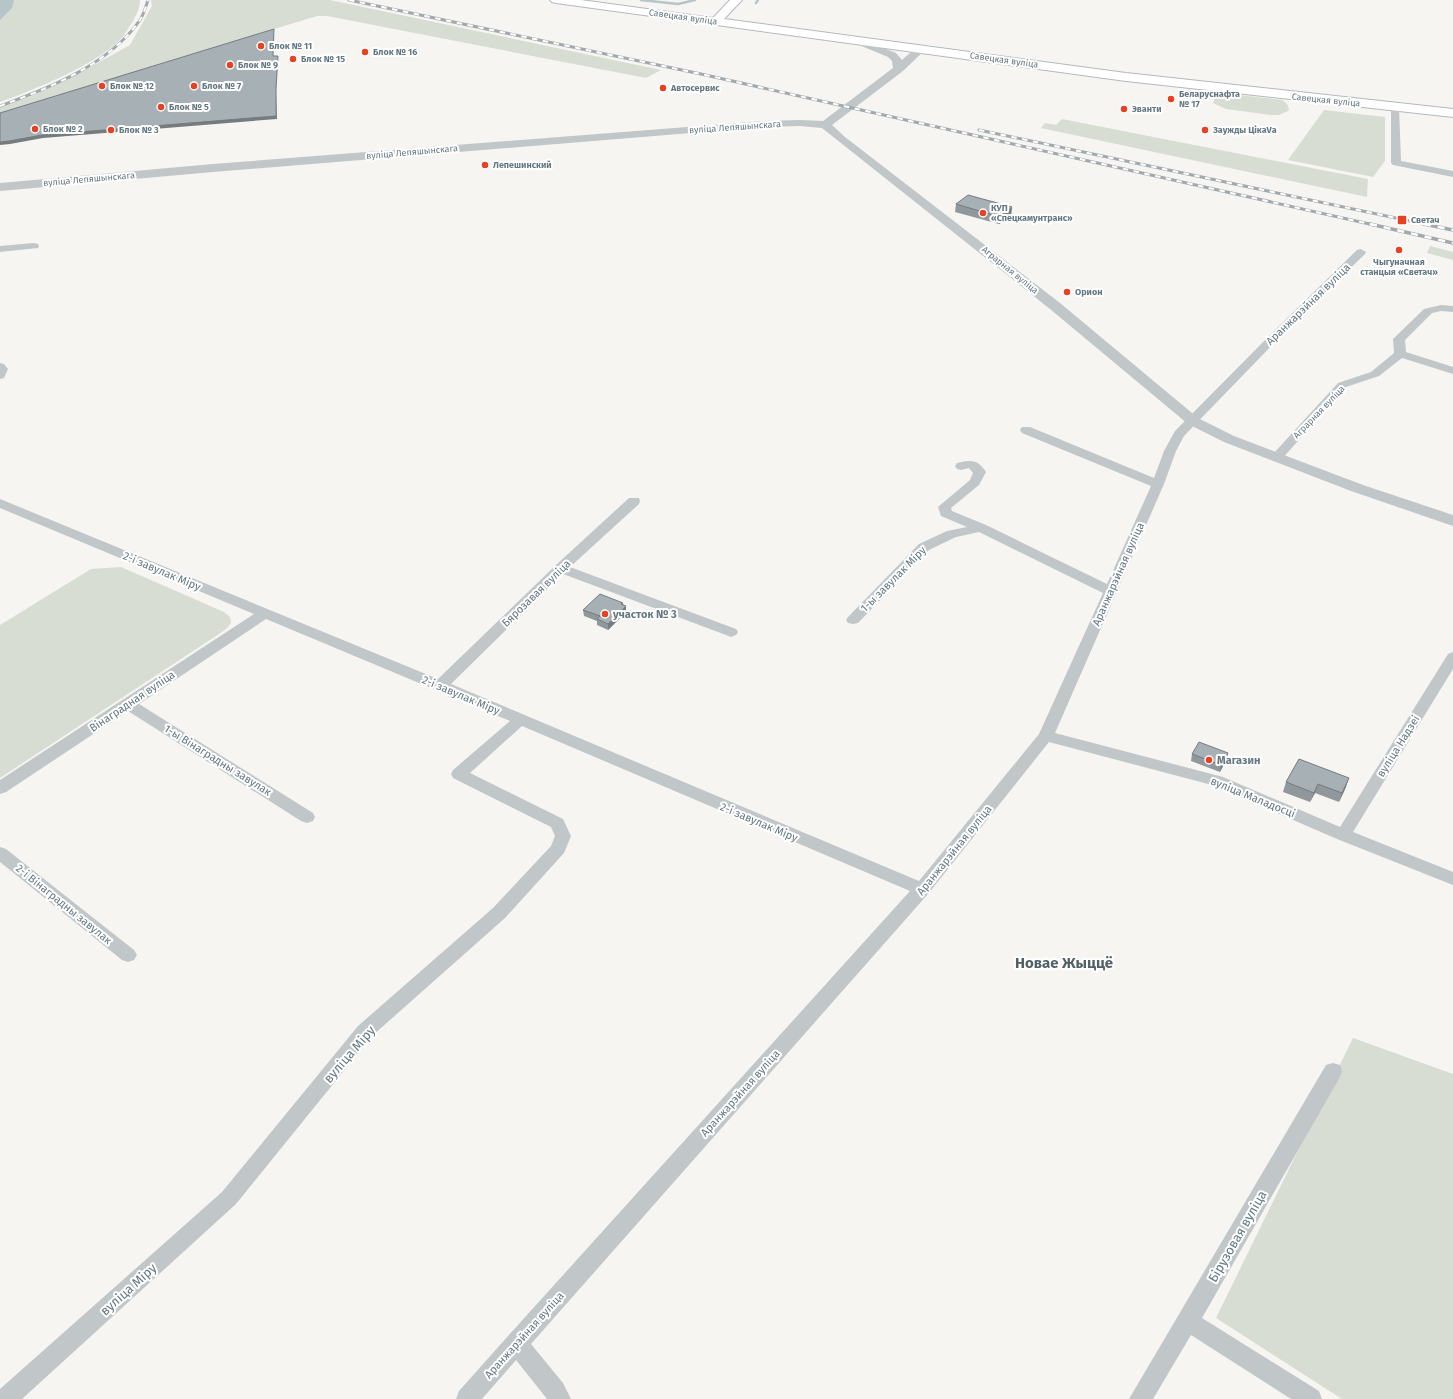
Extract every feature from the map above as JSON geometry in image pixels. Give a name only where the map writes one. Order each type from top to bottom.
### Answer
[{"type":"main road","name":"Савецкая вуліца","points":[[556,0],[1203,86],[1453,113]]},
{"type":"main road","points":[[716,21],[736,0]]},
{"type":"street","points":[[856,40],[892,55],[897,60],[899,69]]},
{"type":"street","points":[[825,124],[899,69],[921,49]]},
{"type":"street","points":[[1395,107],[1396,163],[1453,174]]},
{"type":"street","name":"вуліца Лепяшынскага","points":[[0,187],[213,168],[764,124],[825,124]]},
{"type":"street","name":"Аграрная вуліца","points":[[825,124],[841,139],[1070,318],[1193,421],[1228,439],[1453,521]]},
{"type":"street","points":[[0,249],[34,246]]},
{"type":"street","name":"Аранжарэйная вуліца","points":[[467,1399],[922,889],[1046,736],[1158,484],[1170,451],[1179,434],[1279,332],[1361,252]]},
{"type":"street","points":[[1453,309],[1441,308],[1428,311],[1399,339],[1400,354],[1453,371]]},
{"type":"street","name":"Аграрная вуліца","points":[[1277,457],[1342,385],[1375,374],[1400,354]]},
{"type":"street","points":[[0,366],[2,369],[0,376]]},
{"type":"street","points":[[1026,430],[1158,484]]},
{"type":"street","points":[[961,466],[972,464],[980,472],[975,482],[944,507],[946,513],[981,528],[1110,591]]},
{"type":"street","name":"Бярозавая вуліца","points":[[440,686],[561,568],[634,501]]},
{"type":"street","name":"2-і завулак Міру","points":[[0,503],[440,686],[722,807],[922,889]]},
{"type":"street","name":"1-ы завулак Міру","points":[[853,620],[924,547],[952,534],[981,528]]},
{"type":"street","points":[[561,568],[731,632]]},
{"type":"street","name":"Вінаградная вуліца","points":[[0,788],[264,614]]},
{"type":"street","name":"вуліца Надзеі","points":[[1343,835],[1453,656]]},
{"type":"street","name":"1-ы Вінаградны завулак","points":[[128,704],[307,817]]},
{"type":"street","name":"вуліца Міру","points":[[5,1399],[230,1198],[366,1032],[499,913],[558,849],[563,836],[557,823],[459,774],[520,720]]},
{"type":"street","name":"вуліца Маладосці","points":[[1046,736],[1217,781],[1343,835],[1453,879]]},
{"type":"street","name":"2-і Вінаградны завулак","points":[[0,853],[128,956]]},
{"type":"street","name":"Бірузовая вуліца","points":[[1140,1399],[1188,1321],[1333,1071]]},
{"type":"street","points":[[1188,1321],[1311,1399]]},
{"type":"street","points":[[516,1343],[556,1390],[560,1399]]},
{"type":"shaded area","points":[[0,0],[140,0],[140,3],[139,9],[132,23],[122,38],[95,59],[30,91],[0,102]]},
{"type":"shaded area","points":[[0,0],[14,0],[12,8],[0,20]]},
{"type":"shaded area","points":[[151,0],[330,0],[661,70],[646,78],[327,16],[317,16],[0,113],[0,107],[29,97],[65,81],[130,45],[152,6]]},
{"type":"shaded area","points":[[1221,93],[1282,100],[1287,104],[1289,109],[1288,111],[1279,115],[1271,115],[1226,109],[1213,103],[1216,95]]},
{"type":"shaded area","points":[[1324,110],[1385,117],[1385,161],[1373,177],[1288,160]]},
{"type":"shaded area","points":[[1062,119],[1368,179],[1367,197],[1041,128],[1045,123],[1056,125]]},
{"type":"shaded area","points":[[1430,246],[1453,252],[1453,260],[1427,253]]},
{"type":"shaded area","points":[[121,567],[224,612],[230,617],[231,623],[219,634],[0,778],[0,625],[91,569]]},
{"type":"shaded area","points":[[1353,1038],[1453,1074],[1453,1399],[1342,1399],[1216,1318]]},
{"type":"building","points":[[274,29],[273,56],[278,56],[276,116],[42,135],[0,142],[0,113]]},
{"type":"building","points":[[968,195],[1012,207],[1000,217],[956,204]]},
{"type":"building","name":"участок № 3","points":[[600,594],[623,603],[621,604],[626,606],[608,624],[597,619],[600,616],[583,610]]},
{"type":"building","points":[[1199,742],[1228,753],[1221,765],[1192,754]]},
{"type":"building","points":[[1299,759],[1349,778],[1342,793],[1318,784],[1314,793],[1286,782]]},
{"type":"waterway","points":[[641,0],[678,4],[695,0]]},
{"type":"railway","points":[[0,106],[58,83],[77,73],[112,50],[127,36],[140,20],[148,0]]},
{"type":"railway","points":[[349,0],[701,74],[1374,225]]},
{"type":"railway","points":[[979,130],[1429,225]]},
{"type":"railway","points":[[1370,224],[1453,243]]},
{"type":"railway","points":[[1424,224],[1453,230]]},
{"type":"place","name":"Блок № 11","points":[[261,46]]},
{"type":"place","name":"Блок № 16","points":[[365,52]]},
{"type":"place","name":"Блок № 15","points":[[293,59]]},
{"type":"place","name":"Блок № 9","points":[[230,65]]},
{"type":"place","name":"Блок № 12","points":[[102,86]]},
{"type":"place","name":"Блок № 7","points":[[194,86]]},
{"type":"place","name":"Автосервис","points":[[663,88]]},
{"type":"place","name":"Беларуснафта № 17","points":[[1171,99]]},
{"type":"place","name":"Блок № 5","points":[[161,107]]},
{"type":"place","name":"Эванти","points":[[1124,109]]},
{"type":"place","name":"Блок № 2","points":[[35,129]]},
{"type":"place","name":"Блок № 3","points":[[111,130]]},
{"type":"place","name":"Заужды ЦікаVа","points":[[1205,130]]},
{"type":"place","name":"Лепешинский","points":[[485,165]]},
{"type":"place","name":"КУП «Спецкамунтранс»","points":[[983,213]]},
{"type":"place","name":"Светач","points":[[1402,220]]},
{"type":"place","name":"Чыгуначная станцыя «Светач»","points":[[1399,250]]},
{"type":"place","name":"Орион","points":[[1067,292]]},
{"type":"place","name":"участок № 3","points":[[605,614]]},
{"type":"place","name":"Магазин","points":[[1209,760]]},
{"type":"district","name":"Новае Жыццё","points":[[1064,963]]}]
